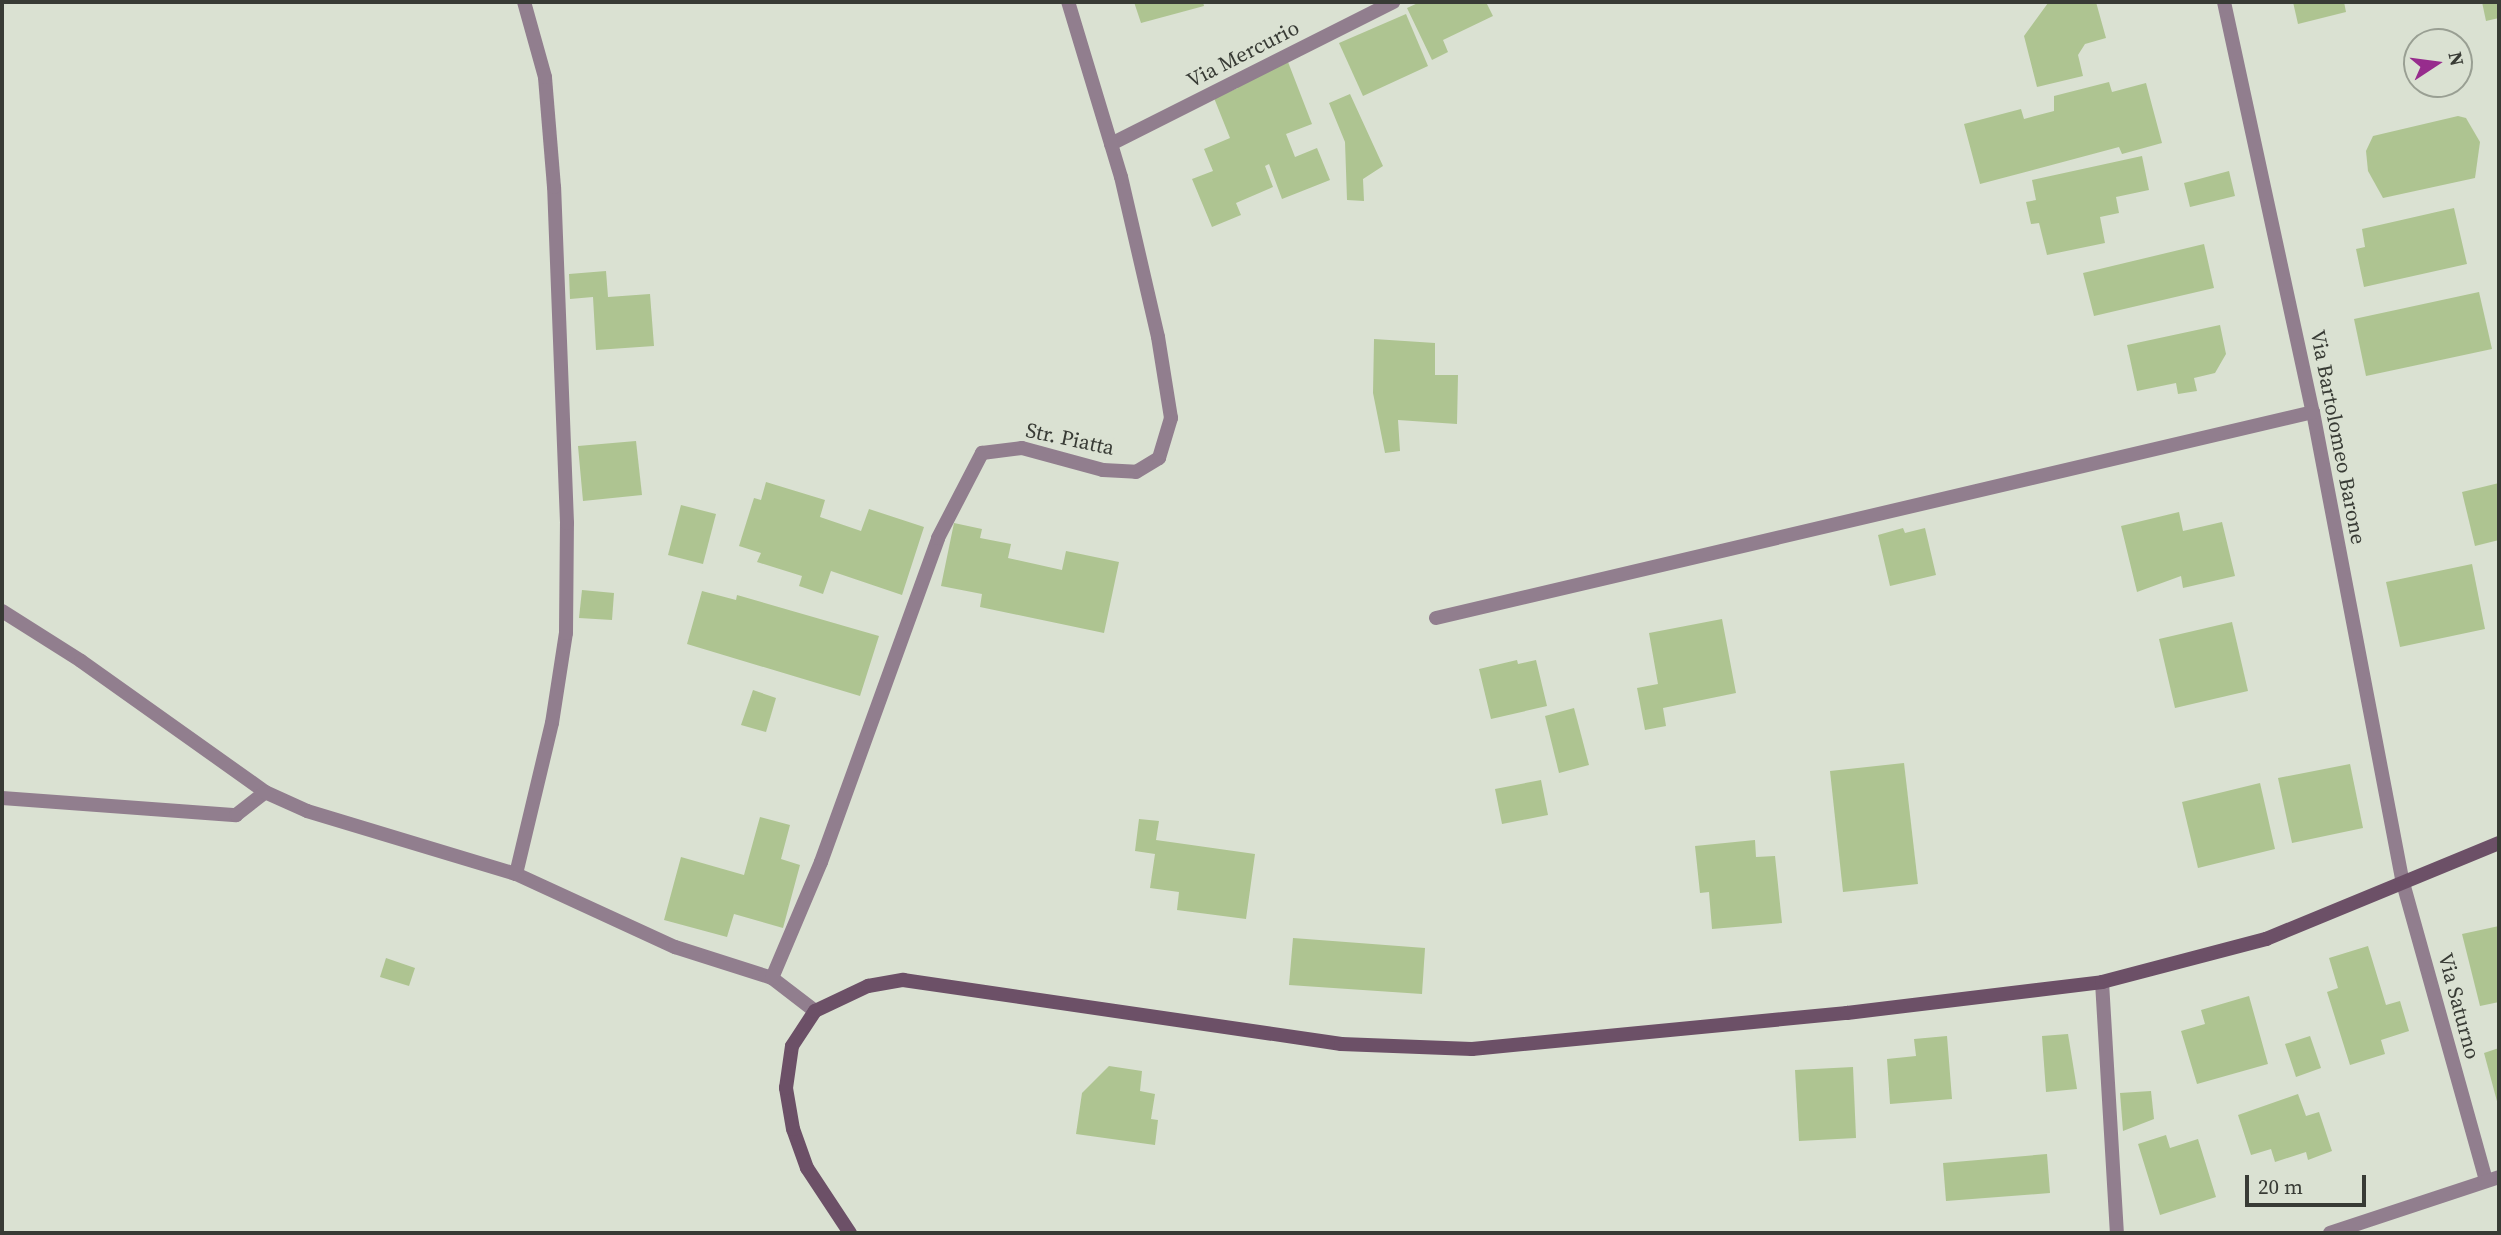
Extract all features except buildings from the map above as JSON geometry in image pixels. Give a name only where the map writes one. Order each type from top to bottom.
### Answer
[{"type":"main road","points":[[850,1233],[807,1168],[788,1102],[792,1046],[815,1011],[838,997],[903,980],[1340,1044],[1472,1049],[1847,1013],[2102,982],[2266,939],[2499,842]]},
{"type":"street","points":[[516,874],[552,723],[566,619],[554,187],[545,77],[524,2]]},
{"type":"street","name":"Str. Piatta","points":[[772,978],[821,862],[938,538],[982,453],[1023,447],[1103,470],[1136,472],[1159,458],[1171,418],[1158,338],[1111,144],[1068,2]]},
{"type":"street","name":"Via Mercurio","points":[[1111,144],[1394,2]]},
{"type":"street","name":"Via Bartolomeo Barone","points":[[2224,2],[2313,412],[2403,883]]},
{"type":"street","points":[[1436,618],[2313,412]]},
{"type":"street","points":[[2,611],[81,660],[265,792],[307,811],[516,874],[675,947],[772,978],[815,1011]]},
{"type":"street","points":[[2,798],[236,815],[265,792]]},
{"type":"street","name":"Via Saturno","points":[[2403,883],[2492,1179]]},
{"type":"street","points":[[2102,982],[2117,1233]]},
{"type":"street","points":[[2330,1233],[2492,1179]]}]
